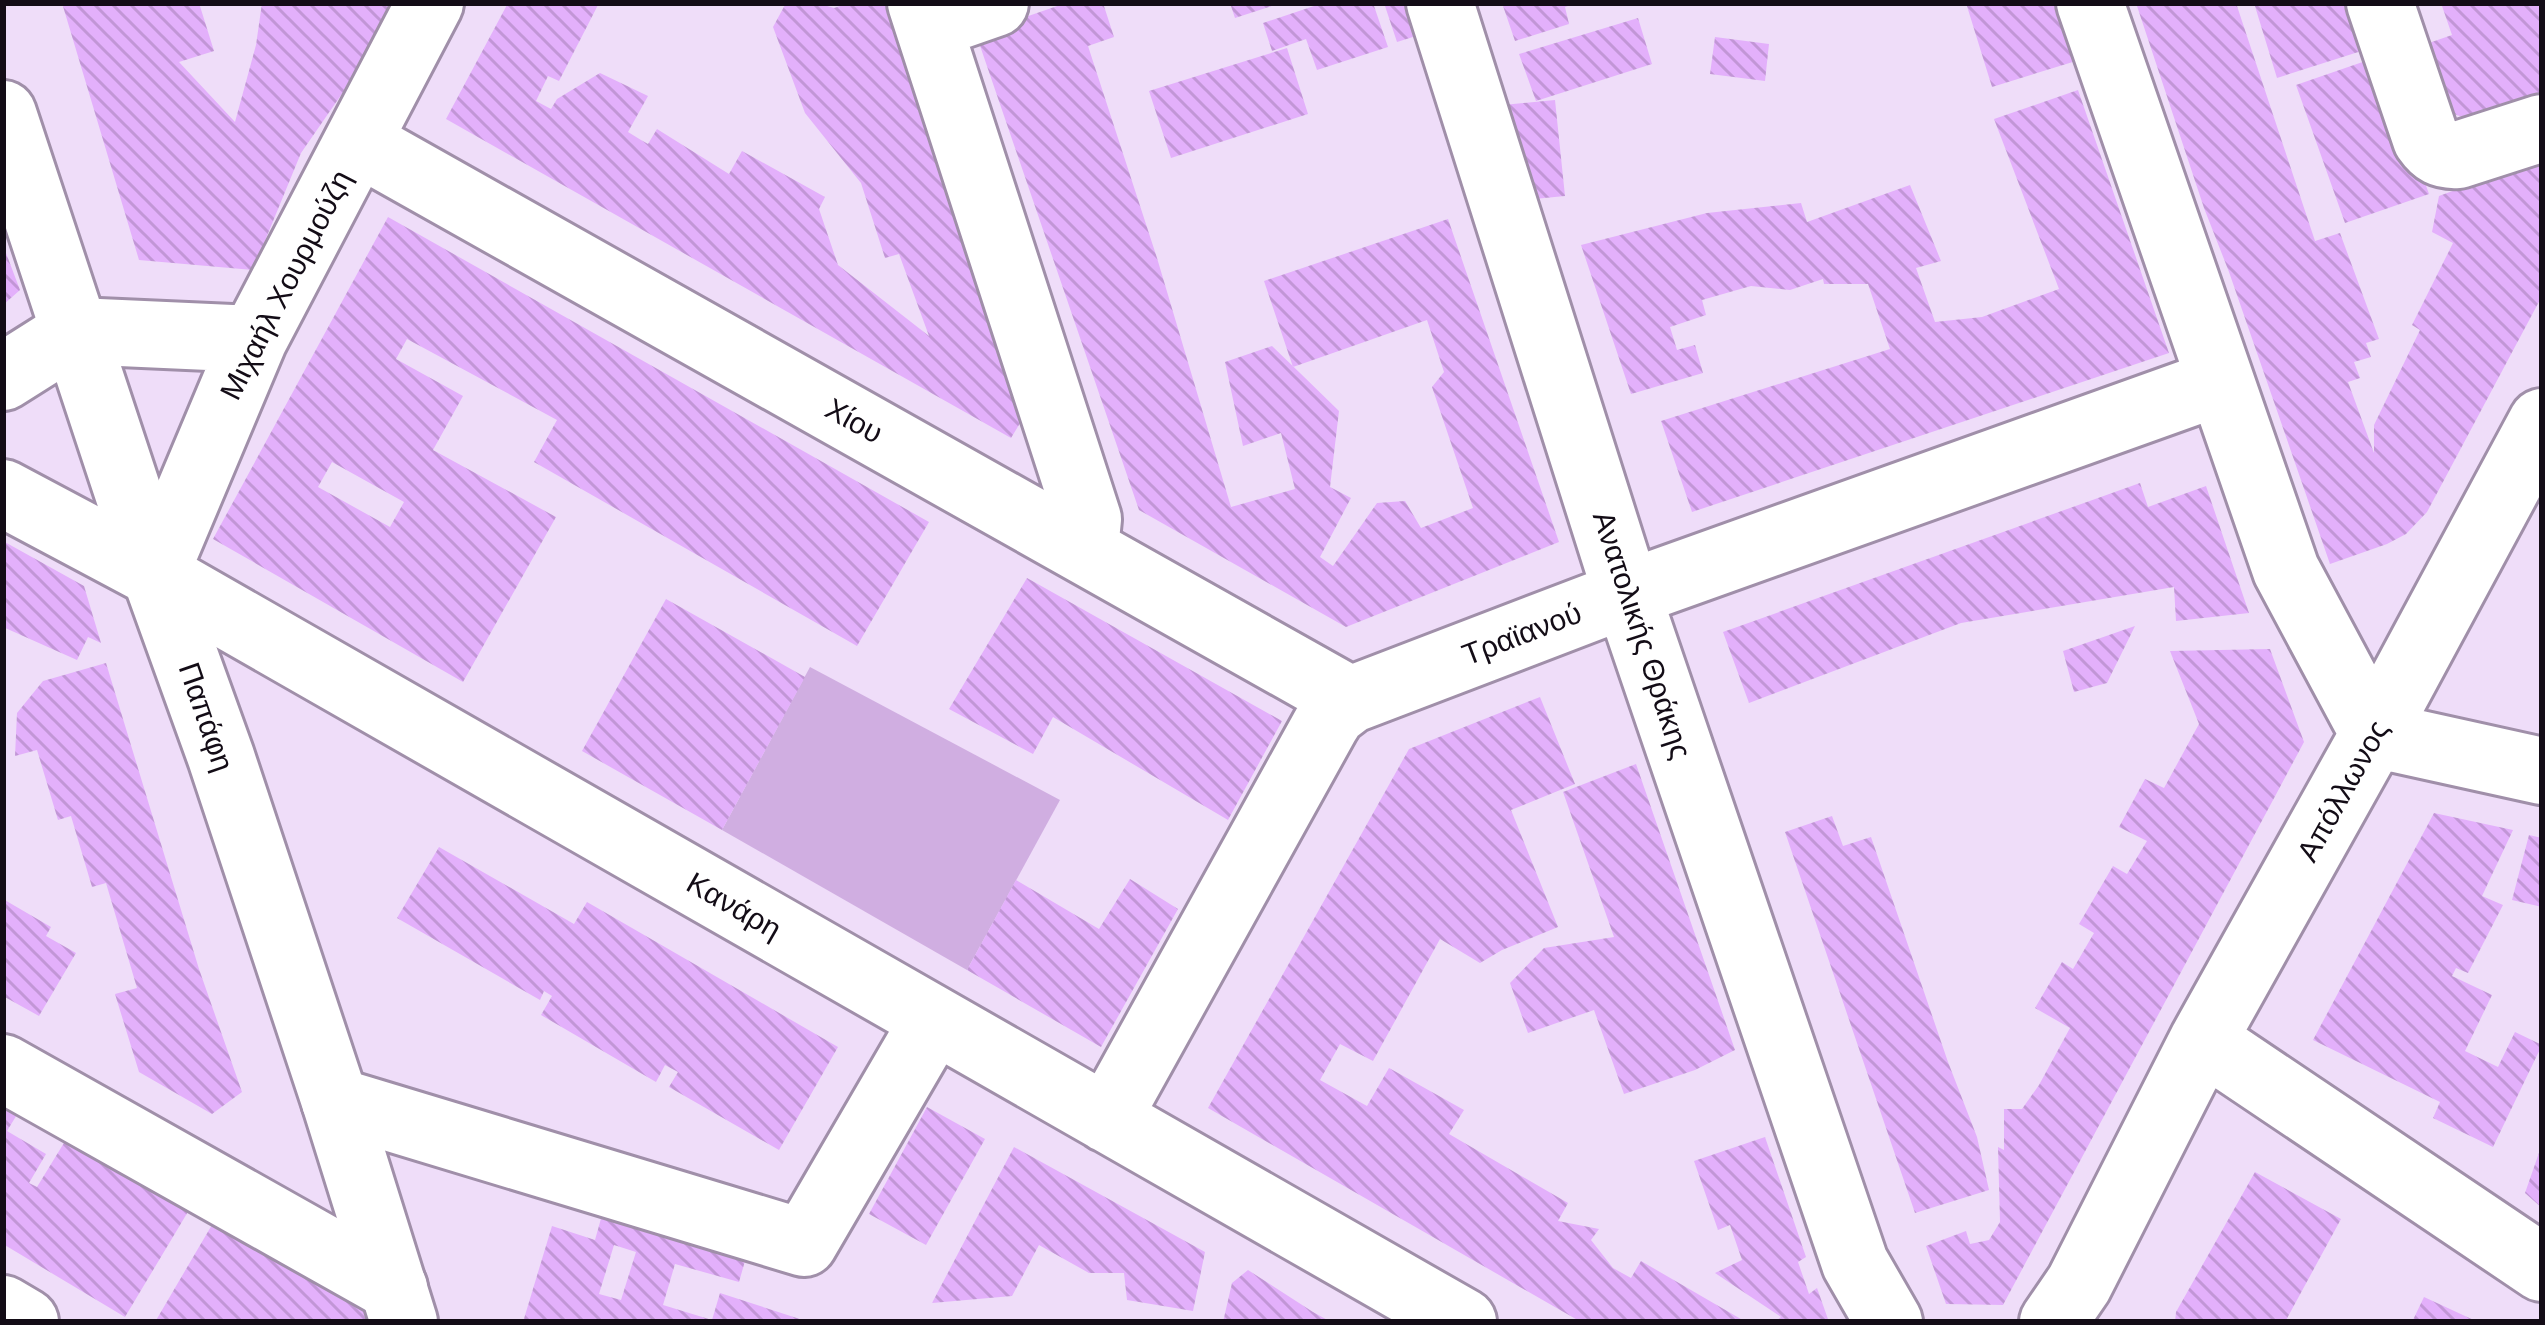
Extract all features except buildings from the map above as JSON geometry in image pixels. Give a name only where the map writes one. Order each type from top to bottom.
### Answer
[{"type":"street","name":"Μιχαήλ Χουρμούζη","points":[[155,574],[254,339],[430,3]]},
{"type":"street","points":[[995,3],[925,14],[1088,519],[1080,548]]},
{"type":"street","name":"Ανατολικής Θράκης","points":[[1439,3],[1627,594],[1858,1293],[1889,1322]]},
{"type":"street","points":[[2090,3],[2289,577],[2374,734],[2542,771]]},
{"type":"street","points":[[2380,3],[2433,149],[2445,156],[2458,155],[2542,128]]},
{"type":"street","name":"Παπάφη","points":[[3,114],[155,574],[221,757],[399,1305]]},
{"type":"street","name":"Χίου","points":[[358,142],[1350,700]]},
{"type":"street","points":[[3,376],[76,331],[254,339]]},
{"type":"street","name":"Τραϊανού","points":[[1350,700],[1627,594],[2220,382]]},
{"type":"street","name":"Απόλλωνος","points":[[2053,1322],[2079,1284],[2203,1040],[2542,422]]},
{"type":"street","name":"Κανάρη","points":[[3,493],[155,574],[1463,1322]]},
{"type":"street","points":[[1107,1118],[1326,724],[1350,700]]},
{"type":"street","points":[[335,1101],[804,1243],[934,1020]]},
{"type":"street","points":[[2203,1040],[2542,1268]]},
{"type":"street","points":[[3,1068],[399,1305]]},
{"type":"street","name":"Απόλλωνος","points":[[2098,1322],[2107,1275],[2143,1160]]},
{"type":"street","points":[[3,1309],[26,1322]]},
{"type":"shaded area","points":[[810,667],[1060,800],[967,970],[722,830]]}]
